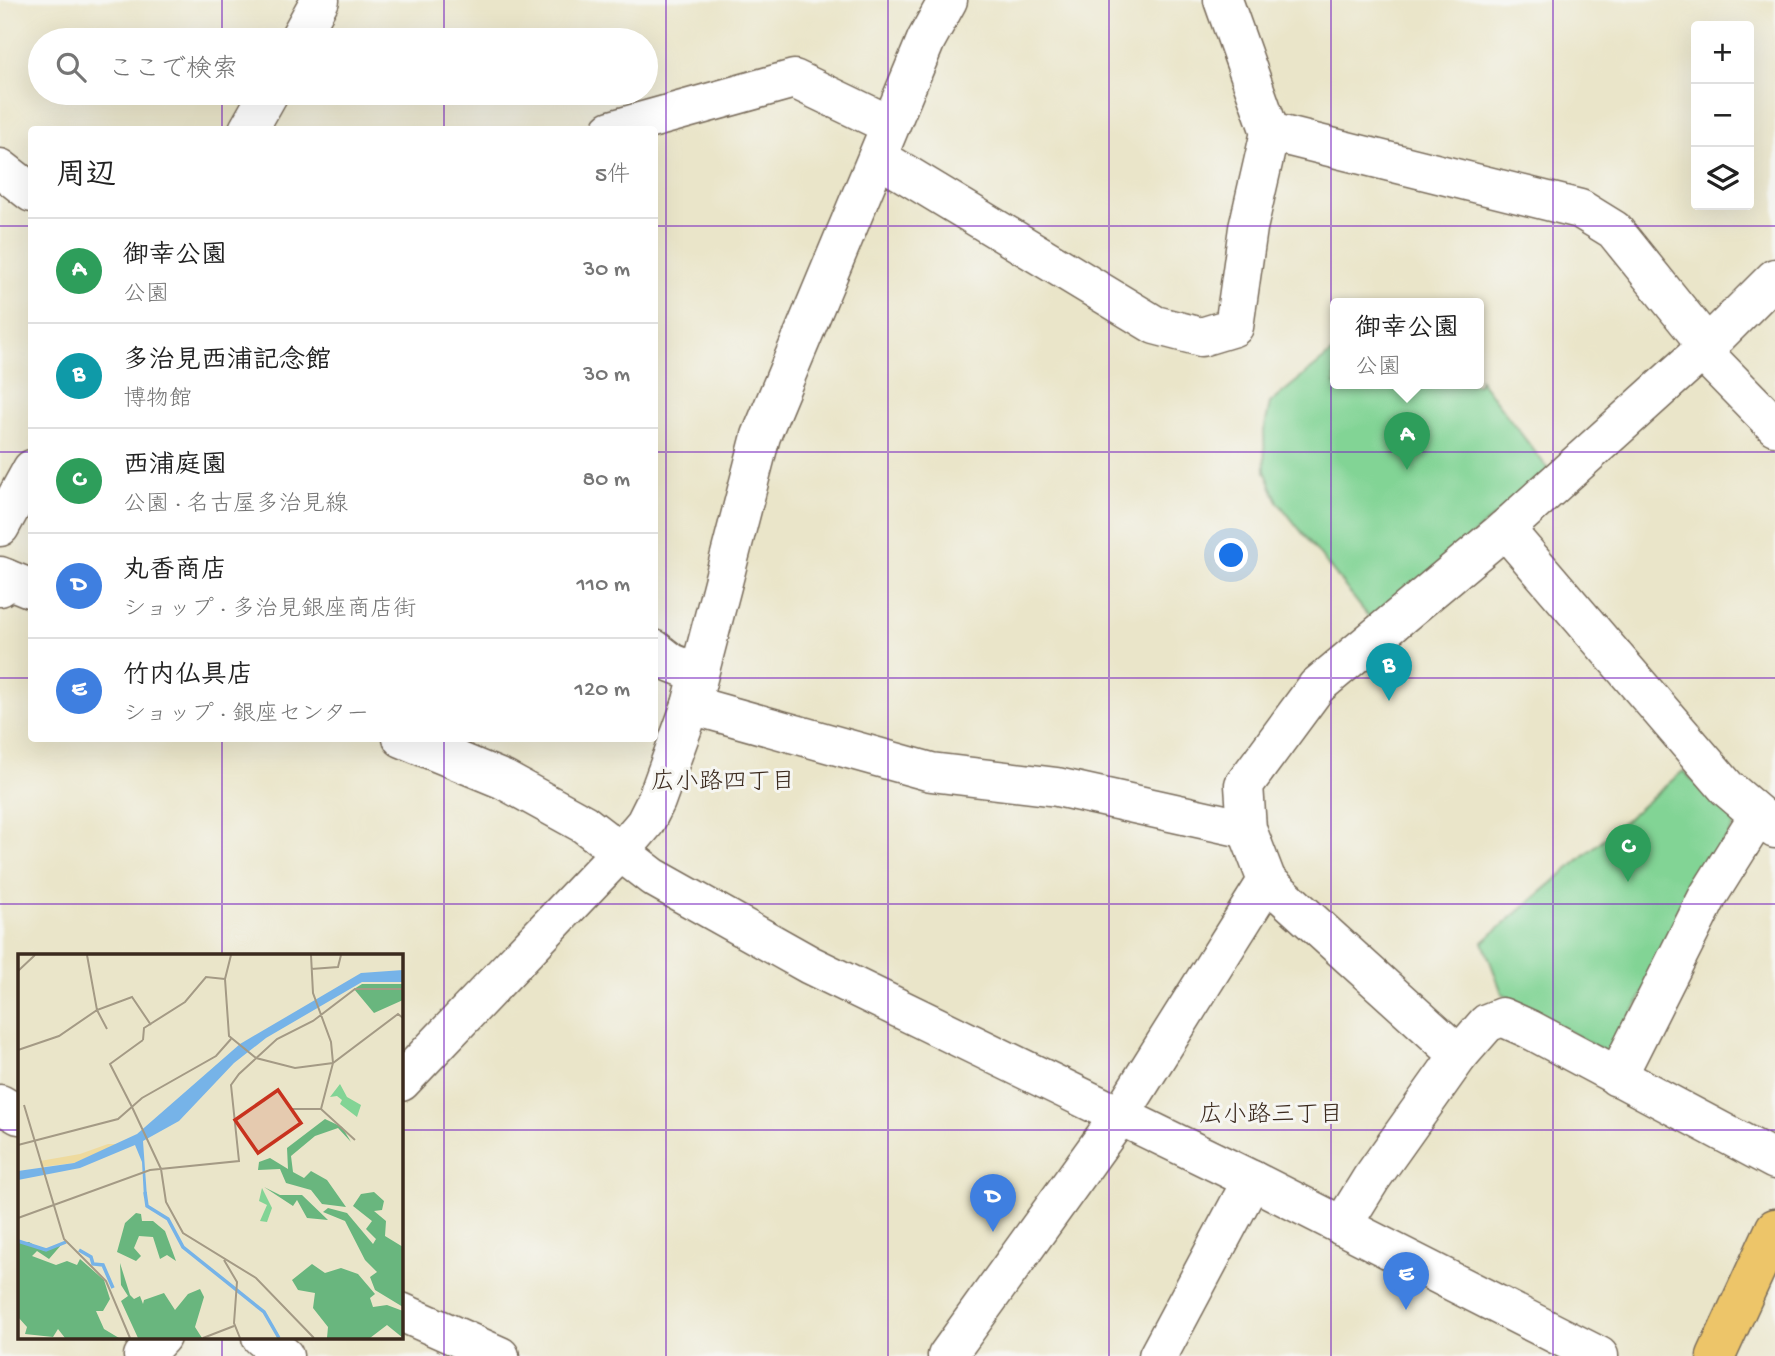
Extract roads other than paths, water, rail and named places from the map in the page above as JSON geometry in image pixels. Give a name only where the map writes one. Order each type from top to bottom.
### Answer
[{"type":"main road","points":[[1716,1356],[1775,1228]]},
{"type":"street","points":[[305,28],[320,0]]},
{"type":"street","points":[[402,1081],[645,823],[656,801],[695,689],[761,436],[926,40],[948,0]]},
{"type":"street","points":[[625,126],[794,79],[1155,325],[1201,337],[1234,327],[1248,228],[1270,132],[1223,0]]},
{"type":"street","points":[[250,126],[262,105]]},
{"type":"street","points":[[1270,132],[1580,209],[1614,230],[1697,333],[1702,351],[1775,426]]},
{"type":"street","points":[[0,169],[28,190]]},
{"type":"street","points":[[1459,1055],[1267,881],[1247,829],[1244,785],[1317,686],[1505,529],[1702,351],[1775,278]]},
{"type":"street","points":[[0,527],[28,476]]},
{"type":"street","points":[[1505,529],[1727,788],[1766,823],[1708,896],[1617,1077]]},
{"type":"street","points":[[658,652],[672,663],[695,689],[931,772],[1056,787],[1247,829]]},
{"type":"street","points":[[412,742],[505,780],[584,824],[653,877],[810,965],[1252,1180],[1599,1356]]},
{"type":"street","points":[[947,1356],[1119,1117],[1267,881]]},
{"type":"street","points":[[1342,1226],[1371,1179],[1459,1055],[1487,1023],[1502,1017],[1530,1029],[1775,1160]]},
{"type":"street","points":[[0,1104],[18,1114]]},
{"type":"street","points":[[1158,1356],[1252,1180]]},
{"type":"street","points":[[402,1312],[500,1356]]},
{"type":"street","points":[[143,1356],[160,1338]]},
{"type":"street","points":[[262,1338],[284,1356]]},
{"type":"place","name":"御幸公園","points":[[1407,470]]},
{"type":"place","name":"多治見西浦記念館","points":[[1389,701]]},
{"type":"place","name":"西浦庭園","points":[[1628,882]]},
{"type":"place","name":"丸香商店","points":[[993,1232]]},
{"type":"place","name":"竹内仏具店","points":[[1406,1310]]},
{"type":"district","name":"広小路四丁目","points":[[723,783]]},
{"type":"district","name":"広小路三丁目","points":[[1271,1116]]}]
